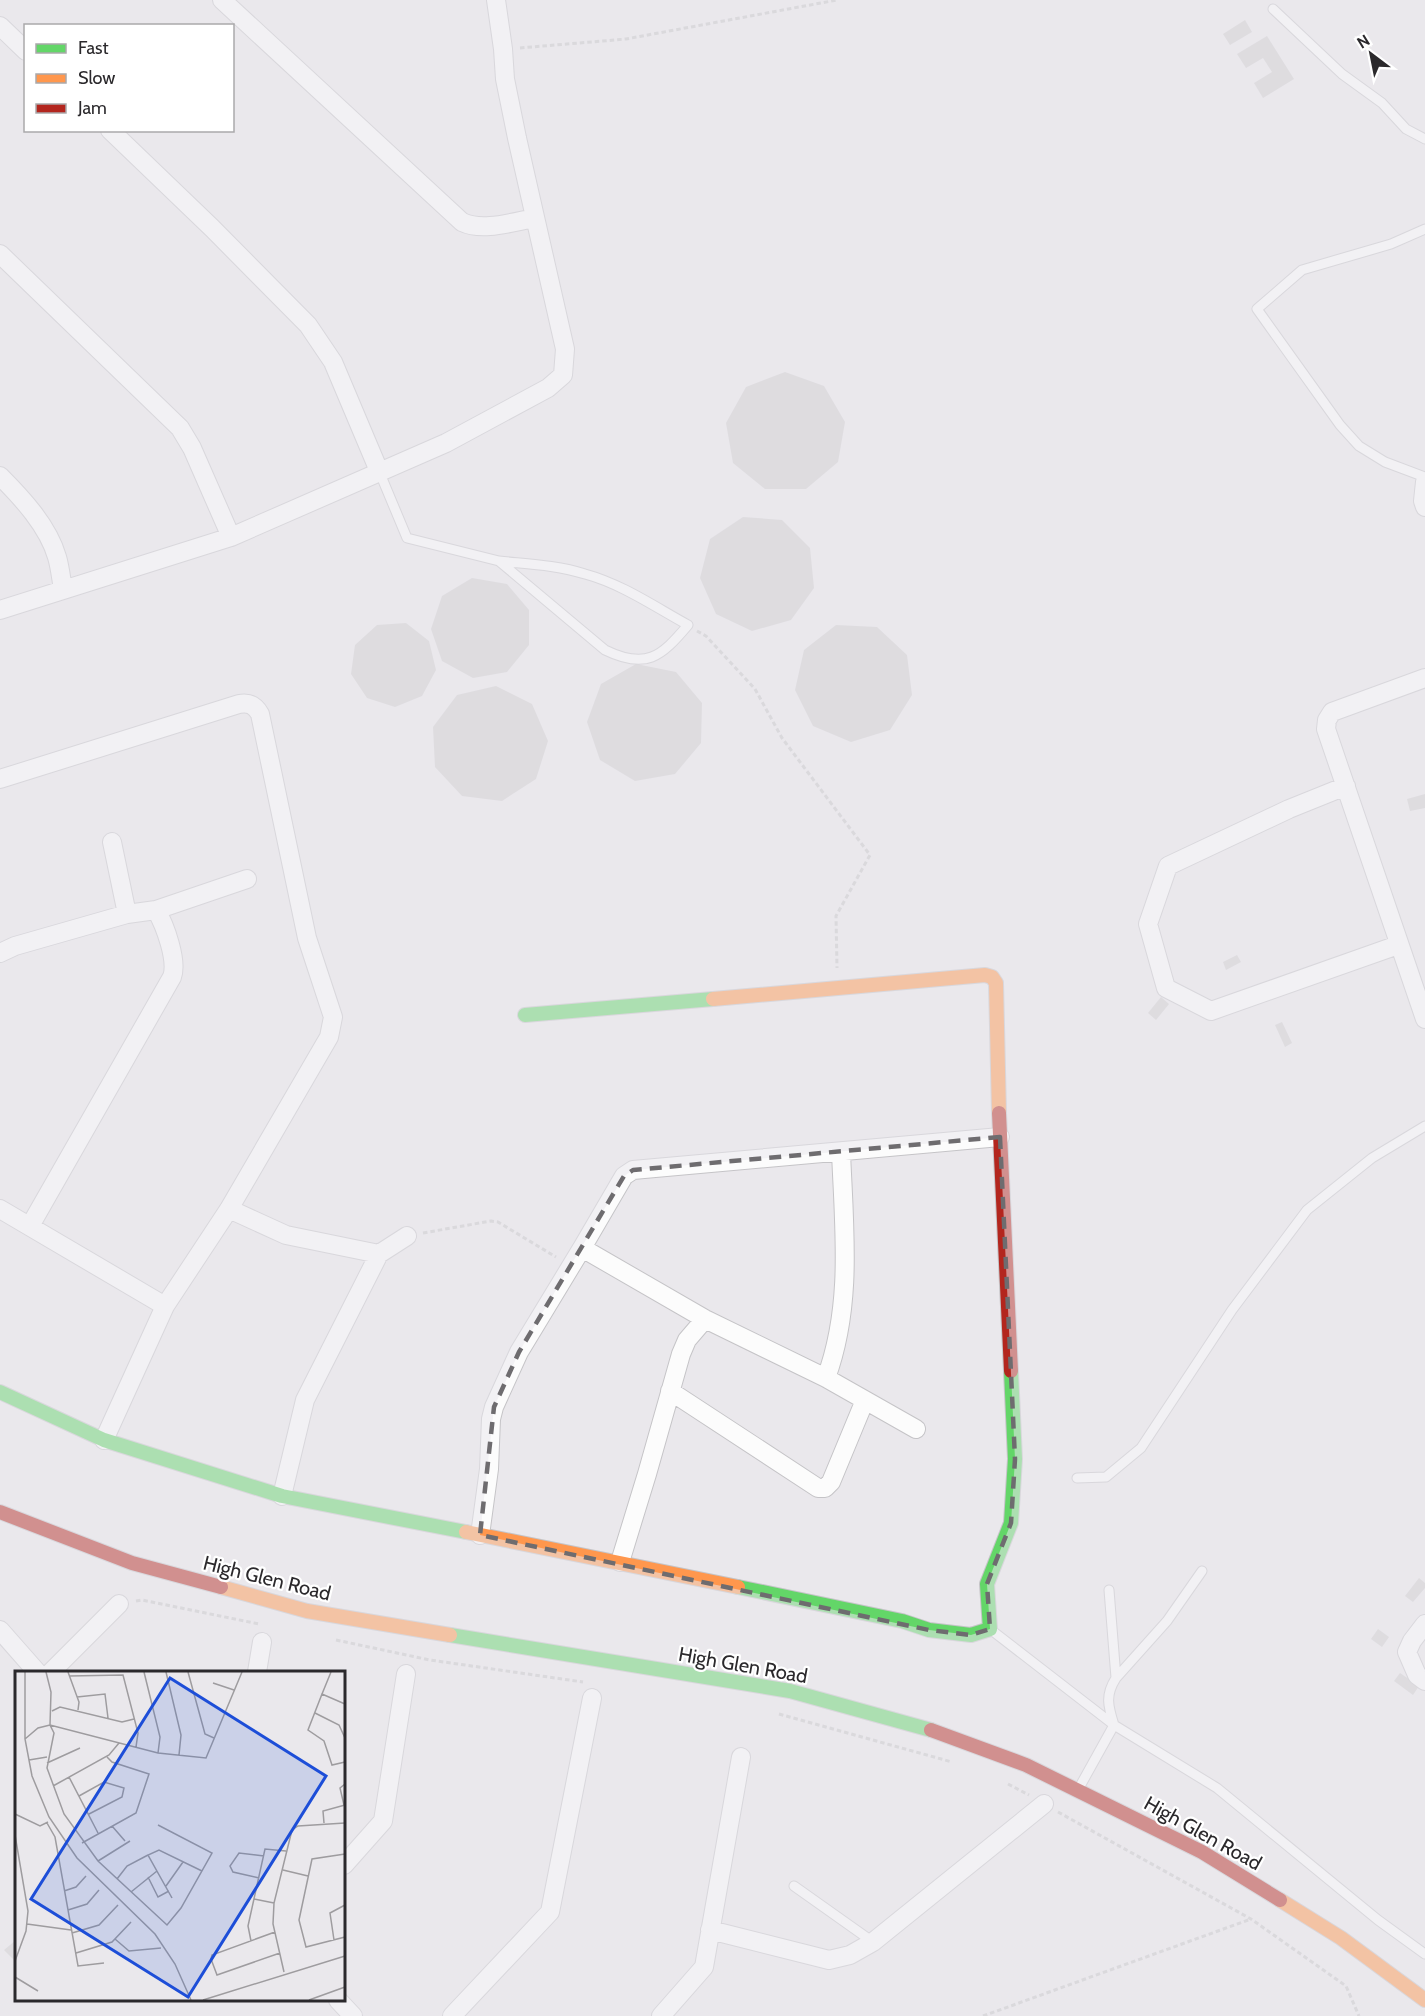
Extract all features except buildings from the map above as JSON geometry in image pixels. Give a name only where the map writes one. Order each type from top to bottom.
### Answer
[{"type":"street","points":[[222,0],[462,222],[480,227],[535,218]]},
{"type":"street","points":[[0,610],[231,537],[446,443],[548,388],[563,375],[565,349],[505,79],[496,0]]},
{"type":"street","points":[[0,26],[24,49]]},
{"type":"street","points":[[112,132],[308,325],[333,362],[379,471]]},
{"type":"street","points":[[0,254],[180,428],[192,448],[231,537]]},
{"type":"street","points":[[0,476],[17,494],[49,539],[57,556],[63,589]]},
{"type":"street","points":[[1425,482],[1423,501],[1425,507]]},
{"type":"street","points":[[1425,678],[1332,712],[1329,715],[1326,729],[1425,1019]]},
{"type":"street","points":[[0,779],[239,704],[250,703],[260,714],[307,938],[333,1017],[329,1038],[229,1209],[165,1306],[104,1440]]},
{"type":"street","points":[[1346,786],[1289,809],[1168,866],[1148,924],[1166,988],[1211,1011],[1398,945]]},
{"type":"street","points":[[112,842],[127,914]]},
{"type":"street","points":[[0,953],[15,946],[127,914],[156,910],[247,879]]},
{"type":"street","points":[[30,1226],[175,970],[161,919],[156,910]]},
{"type":"street","points":[[0,1392],[104,1440],[282,1496],[620,1562],[902,1621],[929,1630],[971,1635],[990,1629],[987,1584],[1011,1523],[1015,1459],[1000,1137],[996,983],[992,977],[985,975],[525,1015]]},
{"type":"street","points":[[480,1535],[494,1407],[519,1352],[572,1267],[624,1176],[633,1170],[1000,1137]]},
{"type":"street","points":[[826,1378],[836,1352],[845,1289],[841,1152]]},
{"type":"street","points":[[0,1209],[165,1306]]},
{"type":"street","points":[[229,1209],[286,1234],[380,1254]]},
{"type":"street","points":[[282,1496],[305,1400],[380,1254],[407,1236]]},
{"type":"street","points":[[582,1248],[705,1319],[826,1378],[916,1430]]},
{"type":"street","points":[[620,1562],[681,1353],[687,1340],[705,1319]]},
{"type":"street","points":[[670,1391],[818,1488],[825,1488],[831,1482],[865,1400]]},
{"type":"street","name":"High Glen Road","points":[[0,1512],[132,1563],[307,1611],[790,1691],[950,1736],[1026,1765],[1202,1852],[1341,1938],[1425,2000]]},
{"type":"street","points":[[52,1671],[119,1604]]},
{"type":"street","points":[[1425,1624],[1407,1652],[1417,1675],[1425,1681]]},
{"type":"street","points":[[0,1630],[36,1671]]},
{"type":"street","points":[[256,1671],[265,1634]]},
{"type":"street","points":[[345,1864],[383,1821],[406,1674]]},
{"type":"street","points":[[452,2016],[550,1912],[592,1691]]},
{"type":"street","points":[[661,2016],[704,1967],[741,1757]]},
{"type":"street","points":[[711,1930],[830,1960],[850,1955],[873,1942],[1044,1804]]},
{"type":"street","points":[[339,2001],[353,2016]]},
{"type":"lane","points":[[1273,9],[1342,74],[1382,103],[1406,129],[1425,140]]},
{"type":"lane","points":[[1425,230],[1391,244],[1302,270],[1257,309],[1340,425],[1359,446],[1385,462],[1425,477]]},
{"type":"lane","points":[[379,471],[406,538],[498,561],[554,567],[586,574],[619,587],[688,626],[665,651],[649,659],[624,659],[605,650],[498,561]]},
{"type":"lane","points":[[1077,1478],[1106,1477],[1141,1448],[1232,1310],[1307,1210],[1372,1158],[1425,1126]]},
{"type":"lane","points":[[1078,1790],[1113,1725],[1107,1702],[1109,1689],[1116,1678],[1167,1621],[1202,1571]]},
{"type":"lane","points":[[1109,1590],[1116,1678]]},
{"type":"lane","points":[[990,1629],[1113,1725],[1217,1788],[1378,1920],[1425,1954]]},
{"type":"lane","points":[[794,1886],[873,1942]]},
{"type":"path","points":[[503,49],[626,39],[837,0]]},
{"type":"path","points":[[688,626],[706,636],[755,689],[782,738],[870,855],[836,916],[838,988]]},
{"type":"path","points":[[407,1236],[491,1221],[498,1222],[572,1267]]},
{"type":"path","points":[[119,1604],[142,1600],[265,1634]]},
{"type":"path","points":[[326,1638],[592,1691]]},
{"type":"path","points":[[777,1713],[954,1763]]},
{"type":"path","points":[[1006,1783],[1251,1919],[1346,1986],[1359,2016]]},
{"type":"path","points":[[983,2016],[1251,1919]]},
{"type":"highlighted area","points":[[1000,1137],[1015,1459],[1011,1523],[987,1584],[990,1629],[971,1635],[929,1630],[480,1535],[494,1407],[519,1352],[624,1176],[633,1170]]},
{"type":"traffic: fast","points":[[525,1015],[713,999]]},
{"type":"traffic: fast","points":[[738,1587],[902,1621],[929,1630],[971,1635],[990,1629],[987,1584],[1011,1523],[1015,1459],[1011,1371]]},
{"type":"traffic: fast","points":[[0,1392],[104,1440],[282,1496],[466,1532]]},
{"type":"traffic: fast","points":[[450,1635],[790,1691],[931,1730]]},
{"type":"traffic: slow","points":[[713,999],[985,975],[992,977],[996,983],[999,1113]]},
{"type":"traffic: slow","points":[[466,1532],[738,1587]]},
{"type":"traffic: slow","points":[[221,1587],[307,1611],[450,1635]]},
{"type":"traffic: slow","points":[[1280,1900],[1341,1938],[1425,2000]]},
{"type":"traffic: jam","points":[[999,1113],[1011,1371]]},
{"type":"traffic: jam","points":[[0,1512],[132,1563],[221,1587]]},
{"type":"traffic: jam","points":[[931,1730],[1026,1765],[1202,1852],[1280,1900]]}]
